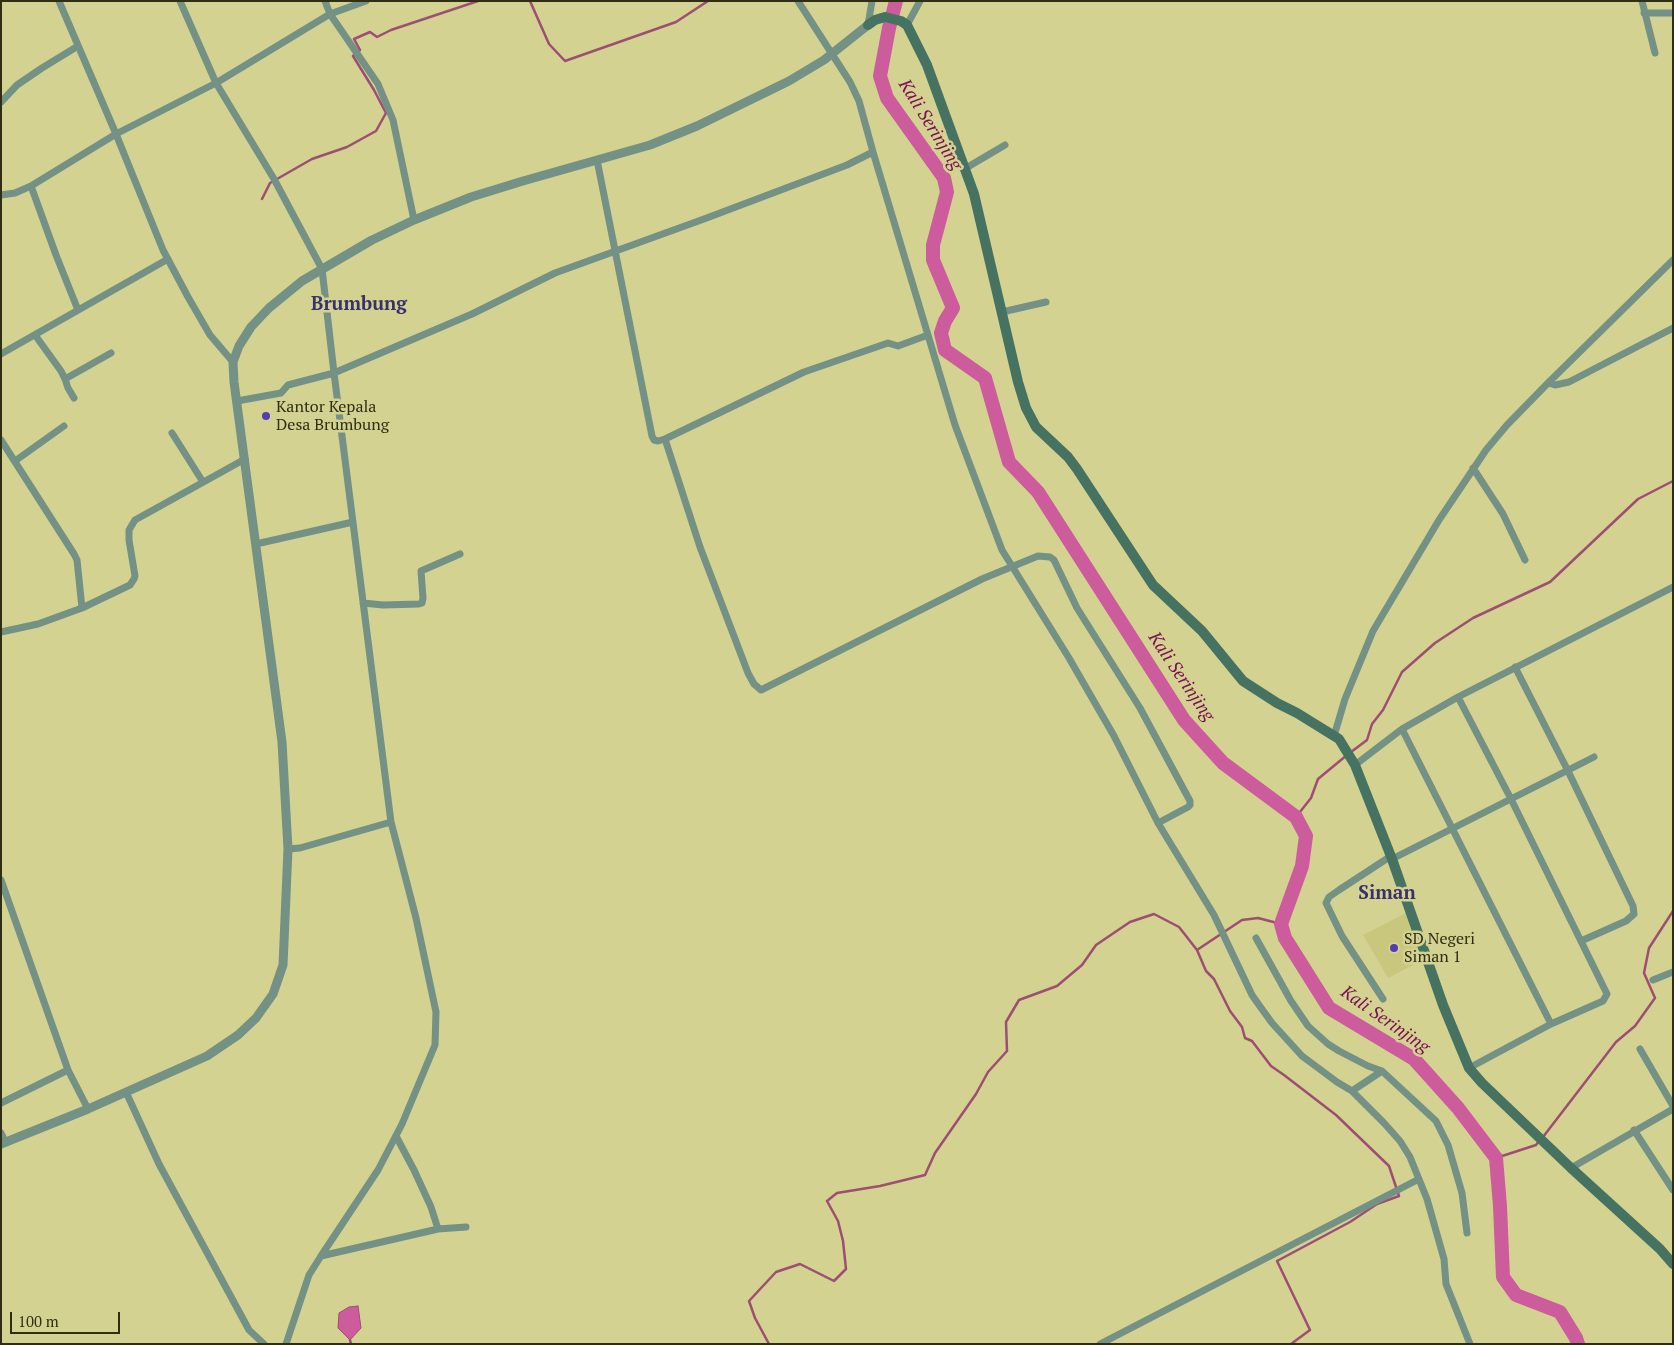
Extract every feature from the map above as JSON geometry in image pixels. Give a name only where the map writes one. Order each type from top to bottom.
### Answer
[{"type":"main road","points":[[868,26],[875,20],[885,18],[897,19],[907,25],[927,66],[974,194],[1018,382],[1031,419],[1036,427],[1078,469],[1153,584],[1202,631],[1243,681],[1334,736],[1346,749],[1354,762],[1391,858],[1443,1005],[1469,1068],[1487,1088],[1571,1168],[1653,1242],[1673,1264]]},
{"type":"street","points":[[59,1],[168,259],[210,335],[233,362]]},
{"type":"street","points":[[180,1],[216,82],[322,268],[391,822],[416,918],[436,1012],[435,1044],[396,1136],[378,1170],[309,1275],[286,1344]]},
{"type":"street","points":[[325,1],[330,14],[378,84],[393,120],[414,220]]},
{"type":"street","points":[[1,196],[15,193],[31,186],[116,134],[216,82],[330,14],[366,1]]},
{"type":"street","points":[[798,1],[850,82],[860,101],[873,152],[955,425],[1002,550],[1069,658],[1114,736],[1158,823],[1196,885],[1227,942],[1252,995],[1272,1023],[1302,1056],[1352,1092],[1384,1123],[1410,1157],[1427,1199],[1444,1259],[1446,1284],[1470,1344]]},
{"type":"street","points":[[3,1139],[88,1108],[179,1070],[207,1056],[238,1035],[256,1018],[273,994],[283,964],[288,850],[282,742],[233,362],[239,346],[251,328],[269,308],[302,281],[372,240],[414,220],[479,195],[650,145],[697,126],[789,81],[832,54],[868,26],[872,1]]},
{"type":"street","points":[[907,25],[920,1]]},
{"type":"street","points":[[1642,1],[1655,53]]},
{"type":"street","points":[[1644,13],[1673,13]]},
{"type":"street","points":[[1,102],[17,86],[78,46]]},
{"type":"street","points":[[966,168],[1005,145]]},
{"type":"street","points":[[237,401],[281,393],[288,385],[334,373],[472,314],[555,273],[616,252],[838,168],[873,152]]},
{"type":"street","points":[[597,160],[654,440],[664,439],[804,372],[888,343],[898,346],[928,335]]},
{"type":"street","points":[[31,186],[78,310]]},
{"type":"street","points":[[1,354],[168,259]]},
{"type":"street","points":[[1334,736],[1345,699],[1373,632],[1430,534],[1473,468],[1501,432],[1548,383],[1673,260]]},
{"type":"street","points":[[1002,312],[1046,302]]},
{"type":"street","points":[[1548,383],[1555,385],[1569,382],[1673,328]]},
{"type":"street","points":[[35,334],[65,379],[74,398]]},
{"type":"street","points":[[65,379],[111,353]]},
{"type":"street","points":[[15,461],[64,426]]},
{"type":"street","points":[[172,433],[203,482]]},
{"type":"street","points":[[664,439],[700,547],[748,673],[754,684],[761,690],[1012,566],[1038,556],[1045,556],[1054,560],[1077,608],[1140,708],[1190,802],[1188,807],[1158,823]]},
{"type":"street","points":[[1,440],[77,560],[82,608]]},
{"type":"street","points":[[1,632],[38,624],[82,608],[130,584],[135,576],[129,530],[135,520],[245,459]]},
{"type":"street","points":[[1473,468],[1503,514],[1525,560]]},
{"type":"street","points":[[256,544],[353,522]]},
{"type":"street","points":[[363,603],[383,605],[422,603],[424,598],[421,571],[460,554]]},
{"type":"street","points":[[1354,762],[1402,729],[1458,697],[1673,587]]},
{"type":"street","points":[[1515,667],[1568,771],[1634,911],[1632,916],[1626,921],[1581,941]]},
{"type":"street","points":[[1458,697],[1511,799],[1604,988],[1606,997],[1602,1001],[1552,1024],[1469,1068]]},
{"type":"street","points":[[1402,729],[1552,1024]]},
{"type":"street","points":[[1383,998],[1342,936],[1326,903],[1329,897],[1391,858],[1594,757]]},
{"type":"street","points":[[288,850],[306,847],[391,822]]},
{"type":"street","points":[[1,880],[68,1070],[88,1108]]},
{"type":"street","points":[[1256,938],[1291,1002],[1308,1026],[1328,1044],[1368,1066],[1382,1071],[1436,1121],[1448,1146],[1462,1193],[1467,1233]]},
{"type":"street","points":[[1653,980],[1673,972]]},
{"type":"street","points":[[1571,1168],[1673,1107],[1640,1049]]},
{"type":"street","points":[[1,1103],[68,1070]]},
{"type":"street","points":[[1352,1092],[1382,1071]]},
{"type":"street","points":[[126,1092],[159,1164],[249,1330],[264,1344]]},
{"type":"street","points":[[1634,1130],[1673,1190]]},
{"type":"street","points":[[396,1136],[428,1200],[438,1229]]},
{"type":"street","points":[[1100,1344],[1419,1179]]},
{"type":"street","points":[[321,1256],[438,1229],[466,1226]]},
{"type":"shaded area","name":"SD Negeri Siman 1","points":[[1406,913],[1421,961],[1388,978],[1363,935]]},
{"type":"shaded area","points":[[358,1306],[361,1328],[350,1340],[338,1328],[339,1313],[349,1307]]},
{"type":"waterway","points":[[262,199],[270,183],[312,159],[347,147],[376,131],[386,113],[353,56],[360,50],[354,39],[370,32],[377,37],[391,30],[478,1]]},
{"type":"waterway","points":[[530,1],[549,44],[565,61],[676,22],[708,1]]},
{"type":"waterway","name":"Kali Serinjing","points":[[896,1],[880,76],[887,98],[944,178],[947,192],[933,245],[933,260],[953,308],[945,321],[941,333],[945,350],[985,378],[1009,462],[1038,492],[1184,720],[1223,763],[1296,817],[1306,836],[1302,866],[1281,924],[1285,938],[1329,1008],[1414,1059],[1458,1108],[1496,1158],[1503,1277],[1516,1295],[1560,1312],[1578,1344]]},
{"type":"waterway","points":[[1351,752],[1367,740],[1372,724],[1383,710],[1402,672],[1435,643],[1473,618],[1550,582],[1638,499],[1673,481]]},
{"type":"waterway","points":[[1296,817],[1311,798],[1318,779],[1347,755]]},
{"type":"waterway","points":[[1543,1137],[1616,1042],[1635,1026],[1655,998],[1644,973],[1649,948],[1673,911]]},
{"type":"waterway","points":[[769,1344],[755,1318],[749,1301],[776,1272],[800,1264],[834,1281],[846,1269],[843,1241],[838,1221],[827,1201],[837,1193],[880,1186],[925,1175],[935,1153],[976,1094],[988,1072],[1007,1051],[1006,1022],[1019,1000],[1057,986],[1082,965],[1096,945],[1130,922],[1154,914],[1179,927],[1197,950],[1242,920],[1258,918],[1281,924]]},
{"type":"waterway","points":[[1197,950],[1206,971],[1214,979],[1230,1011],[1242,1027],[1245,1038],[1252,1041],[1271,1066],[1336,1115],[1389,1166],[1399,1196],[1377,1204],[1350,1222],[1277,1261],[1310,1330],[1291,1344]]},
{"type":"waterway","points":[[1496,1158],[1536,1145],[1539,1141]]},
{"type":"waterway","points":[[350,1340],[351,1344]]},
{"type":"place","name":"Kantor Kepala Desa Brumbung","points":[[266,416]]},
{"type":"place","name":"SD Negeri Siman 1","points":[[1394,948]]},
{"type":"district","name":"Brumbung","points":[[359,305]]},
{"type":"district","name":"Siman","points":[[1387,894]]}]
